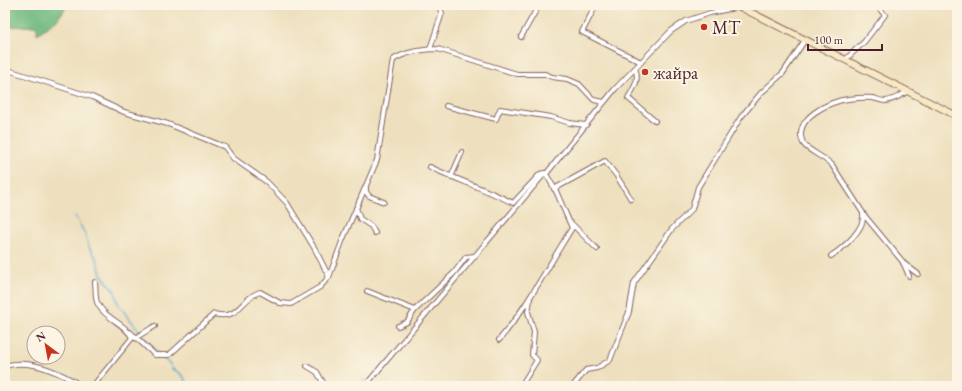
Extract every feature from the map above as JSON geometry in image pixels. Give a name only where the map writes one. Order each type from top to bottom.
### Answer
[{"type":"main road","points":[[738,6],[957,116]]},
{"type":"street","points":[[430,49],[442,13],[439,7],[434,5]]},
{"type":"street","points":[[521,37],[539,5]]},
{"type":"street","points":[[596,5],[582,32],[641,62]]},
{"type":"street","points":[[845,60],[864,42],[885,15],[876,5]]},
{"type":"street","points":[[365,386],[545,174],[604,102],[671,31],[686,21],[738,6]]},
{"type":"street","points":[[573,386],[586,370],[597,368],[610,360],[629,312],[634,283],[672,229],[692,209],[698,187],[741,117],[761,93],[783,73],[805,40]]},
{"type":"street","points":[[95,282],[97,302],[112,320],[130,332],[155,355],[169,355],[214,314],[224,317],[232,315],[254,294],[260,292],[280,303],[291,304],[320,287],[330,277],[342,238],[377,160],[393,60],[400,55],[430,49],[438,49],[517,74],[545,74],[552,78],[567,79],[579,84],[594,100],[604,102]]},
{"type":"street","points":[[5,69],[92,96],[124,112],[168,124],[225,147],[233,158],[267,182],[288,203],[330,277]]},
{"type":"street","points":[[635,69],[638,74],[636,84],[628,98],[655,121]]},
{"type":"street","points":[[907,92],[885,101],[871,98],[846,99],[828,105],[809,116],[802,125],[800,135],[804,145],[826,159],[832,165],[873,229],[903,262],[918,274]]},
{"type":"street","points":[[446,106],[490,119],[496,119],[500,109],[552,117],[570,123],[585,125]]},
{"type":"street","points":[[451,177],[462,152]]},
{"type":"street","points":[[554,189],[605,161],[631,199]]},
{"type":"street","points":[[430,166],[451,177],[485,189],[513,203],[540,174],[545,174]]},
{"type":"street","points":[[499,340],[512,325],[531,296],[572,228],[554,189],[545,174]]},
{"type":"street","points":[[367,184],[366,192],[369,196],[384,202]]},
{"type":"street","points":[[356,208],[360,219],[371,226],[375,233]]},
{"type":"street","points":[[831,256],[846,246],[851,237],[859,229],[864,218],[863,213]]},
{"type":"street","points":[[570,223],[597,249]]},
{"type":"street","points":[[398,326],[407,322],[414,310],[454,273],[466,256],[474,256]]},
{"type":"street","points":[[903,262],[909,276]]},
{"type":"street","points":[[367,291],[414,310]]},
{"type":"street","points":[[521,386],[537,360],[532,355],[534,332],[528,312],[531,296]]},
{"type":"street","points":[[132,338],[137,338],[155,326]]},
{"type":"street","points":[[130,332],[132,338]]},
{"type":"street","points":[[93,386],[132,338]]},
{"type":"street","points":[[5,366],[25,363],[67,377],[82,386]]},
{"type":"street","points":[[307,366],[317,372],[325,386]]},
{"type":"green space","points":[[5,5],[68,5],[56,21],[37,34],[37,26],[5,27]]},
{"type":"waterway","points":[[75,216],[85,234],[89,247],[97,259],[101,274],[115,292],[118,304],[141,333]]},
{"type":"waterway","points":[[143,336],[161,357],[171,365],[172,369],[182,375],[187,386]]},
{"type":"waterway","points":[[360,386],[365,379]]},
{"type":"place","name":"MT","points":[[704,27]]},
{"type":"place","name":"жайра","points":[[645,72]]}]
